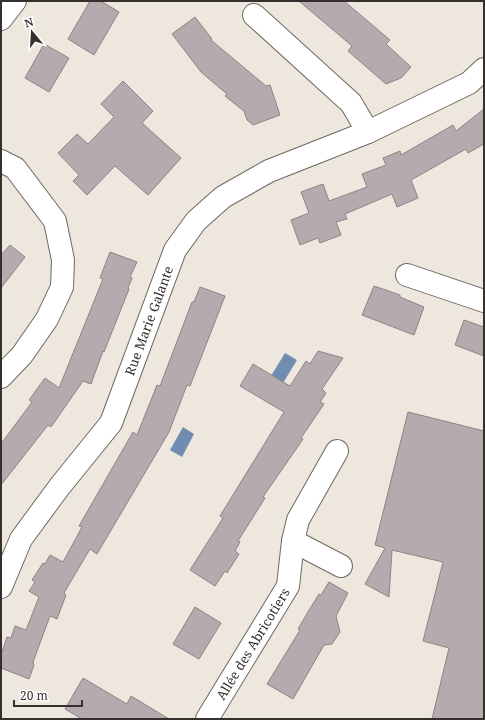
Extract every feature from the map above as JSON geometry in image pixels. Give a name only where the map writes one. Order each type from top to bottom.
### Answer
[{"type":"street","points":[[1,19],[15,1]]},
{"type":"street","points":[[254,15],[351,103],[368,132]]},
{"type":"street","name":"Rue Marie Galante","points":[[1,587],[21,539],[60,486],[111,423],[175,250],[196,220],[223,197],[269,171],[368,132],[469,83],[484,69]]},
{"type":"street","points":[[1,161],[15,168],[55,221],[64,260],[62,287],[47,319],[22,355],[1,377]]},
{"type":"street","points":[[407,275],[484,301]]},
{"type":"street","name":"Allée des Abricotiers","points":[[207,719],[288,586],[292,541],[298,520],[337,451]]},
{"type":"street","points":[[292,541],[341,566]]},
{"type":"water","points":[[285,353],[297,360],[283,383],[271,376]]},
{"type":"water","points":[[183,427],[194,434],[182,457],[170,450]]},
{"type":"building","points":[[90,1],[101,1],[119,12],[94,55],[68,39]]},
{"type":"building","points":[[299,1],[344,1],[390,40],[386,44],[411,67],[401,78],[386,84],[348,51],[352,46]]},
{"type":"building","points":[[195,17],[212,39],[211,40],[266,86],[270,85],[280,115],[253,125],[247,120],[244,111],[225,96],[227,94],[201,72],[172,34]]},
{"type":"building","points":[[44,44],[69,58],[49,92],[25,78]]},
{"type":"building","points":[[123,81],[153,111],[142,123],[181,158],[148,195],[115,166],[87,195],[73,181],[79,175],[58,153],[77,134],[88,144],[114,117],[101,104]]},
{"type":"building","points":[[484,109],[484,144],[468,153],[466,149],[411,180],[418,198],[397,207],[392,194],[345,214],[347,219],[336,222],[341,235],[320,243],[318,238],[300,245],[291,220],[309,213],[301,192],[323,184],[329,201],[367,187],[362,174],[386,165],[383,158],[400,151],[401,155],[453,125],[456,131]]},
{"type":"building","points":[[10,245],[25,257],[1,288],[1,255]]},
{"type":"building","points":[[110,252],[137,262],[130,277],[132,278],[128,288],[129,289],[91,384],[83,381],[51,427],[48,425],[1,485],[1,444],[32,402],[29,400],[45,378],[59,388],[103,279],[100,278]]},
{"type":"building","points":[[374,286],[400,295],[400,297],[424,307],[414,335],[362,315]]},
{"type":"building","points":[[200,287],[225,296],[190,386],[187,385],[169,432],[97,554],[90,549],[64,593],[66,595],[57,619],[50,616],[33,662],[34,665],[29,679],[1,668],[1,655],[7,637],[11,638],[15,626],[26,630],[39,597],[29,591],[35,582],[32,580],[43,563],[45,564],[50,555],[63,562],[82,527],[79,526],[133,432],[137,435],[157,385],[160,386],[192,302],[194,302]]},
{"type":"building","points":[[464,320],[484,327],[484,356],[455,345]]},
{"type":"building","points":[[318,351],[343,358],[322,389],[326,393],[320,402],[324,404],[301,438],[303,439],[263,497],[265,498],[238,541],[240,542],[235,551],[239,554],[227,573],[225,571],[215,586],[190,570],[223,518],[220,516],[284,412],[240,386],[253,364],[290,386],[306,361],[310,364]]},
{"type":"building","points":[[408,412],[484,431],[484,719],[432,719],[449,648],[423,641],[443,562],[392,550],[389,597],[365,584],[385,548],[375,545]]},
{"type":"building","points":[[329,582],[348,593],[336,616],[340,632],[332,644],[324,645],[293,699],[267,684],[300,630],[298,629],[308,612],[319,594],[321,595]]},
{"type":"building","points":[[195,607],[221,623],[199,659],[173,644]]},
{"type":"building","points":[[83,678],[127,704],[131,696],[169,719],[82,719],[65,709]]}]
